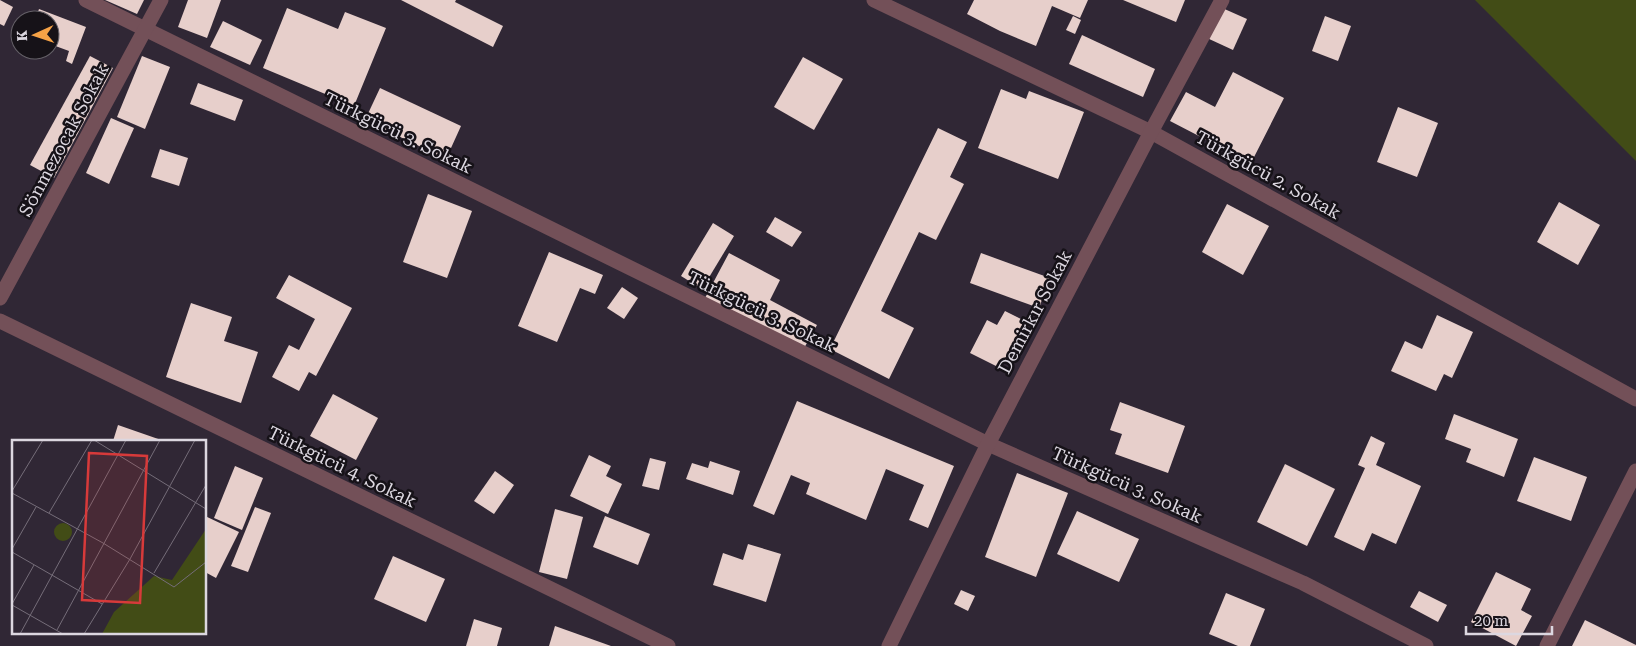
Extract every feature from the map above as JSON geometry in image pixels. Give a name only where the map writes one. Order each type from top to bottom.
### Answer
[{"type":"street","name":"Türkgücü 3. Sokak","points":[[86,0],[988,444],[1303,583],[1426,646]]},
{"type":"street","name":"Sönmezocak Sokak","points":[[0,298],[161,0]]},
{"type":"street","name":"Türkgücü 2. Sokak","points":[[874,0],[1151,132],[1636,399]]},
{"type":"street","name":"Demirkır Sokak","points":[[889,646],[988,444],[1222,0]]},
{"type":"street","name":"Türkgücü 4. Sokak","points":[[0,321],[668,646]]},
{"type":"street","points":[[1547,646],[1636,471]]},
{"type":"green space","points":[[1475,0],[1636,0],[1636,161]]},
{"type":"building","points":[[0,0],[13,7],[4,26],[0,24]]},
{"type":"building","points":[[105,0],[144,0],[137,14]]},
{"type":"building","points":[[188,0],[221,0],[207,38],[178,27]]},
{"type":"building","points":[[401,0],[456,0],[455,2],[503,26],[493,47]]},
{"type":"building","points":[[974,0],[1088,0],[1080,18],[1052,6],[1036,46],[1000,31],[967,14]]},
{"type":"building","points":[[1123,0],[1185,0],[1176,22]]},
{"type":"building","points":[[1220,7],[1247,19],[1233,50],[1207,38]]},
{"type":"building","points":[[287,8],[338,29],[345,12],[386,28],[354,106],[263,68]]},
{"type":"building","points":[[1073,16],[1081,20],[1075,34],[1066,30]]},
{"type":"building","points":[[1325,16],[1351,26],[1338,61],[1312,51]]},
{"type":"building","points":[[60,17],[86,27],[72,64],[66,61],[69,51],[60,48]]},
{"type":"building","points":[[223,21],[262,40],[250,65],[210,47]]},
{"type":"building","points":[[1082,35],[1155,69],[1143,97],[1069,64]]},
{"type":"building","points":[[90,56],[113,68],[54,178],[30,165]]},
{"type":"building","points":[[142,56],[170,67],[145,129],[117,117]]},
{"type":"building","points":[[803,57],[843,79],[814,130],[774,107]]},
{"type":"building","points":[[1233,72],[1284,98],[1251,163],[1170,121],[1186,92],[1215,107]]},
{"type":"building","points":[[198,83],[243,100],[235,121],[190,104]]},
{"type":"building","points":[[380,88],[461,126],[446,159],[365,120]]},
{"type":"building","points":[[1001,89],[1026,99],[1029,91],[1084,112],[1058,179],[978,148]]},
{"type":"building","points":[[1398,107],[1438,123],[1417,177],[1377,162]]},
{"type":"building","points":[[111,118],[134,128],[109,184],[86,173]]},
{"type":"building","points":[[938,128],[967,142],[950,177],[964,184],[936,240],[919,232],[881,311],[914,328],[889,379],[830,349]]},
{"type":"building","points":[[160,149],[188,158],[179,186],[151,177]]},
{"type":"building","points":[[428,194],[472,211],[447,278],[403,262]]},
{"type":"building","points":[[1559,202],[1600,225],[1578,265],[1537,242]]},
{"type":"building","points":[[1227,204],[1269,226],[1243,275],[1202,252]]},
{"type":"building","points":[[775,217],[802,232],[792,247],[766,232]]},
{"type":"building","points":[[713,223],[734,236],[702,289],[681,276]]},
{"type":"building","points":[[549,252],[603,275],[595,294],[580,288],[557,342],[518,326]]},
{"type":"building","points":[[729,253],[780,280],[770,300],[817,325],[803,350],[705,298]]},
{"type":"building","points":[[981,253],[1050,278],[1039,308],[970,283]]},
{"type":"building","points":[[289,275],[352,308],[316,376],[309,372],[299,391],[272,377],[289,345],[299,350],[315,319],[276,298]]},
{"type":"building","points":[[622,287],[638,298],[624,319],[607,308]]},
{"type":"building","points":[[191,303],[232,317],[224,341],[258,352],[241,403],[166,377]]},
{"type":"building","points":[[1005,311],[1025,321],[1000,368],[970,353],[987,320],[997,325]]},
{"type":"building","points":[[1437,315],[1473,332],[1452,378],[1444,374],[1436,391],[1391,371],[1405,341],[1422,349]]},
{"type":"building","points":[[333,394],[378,418],[356,460],[310,436]]},
{"type":"building","points":[[797,401],[954,466],[928,528],[909,520],[924,485],[886,469],[866,520],[806,494],[810,483],[791,475],[774,515],[753,506]]},
{"type":"building","points":[[1120,402],[1185,426],[1168,473],[1115,454],[1122,434],[1110,430]]},
{"type":"building","points":[[1454,414],[1518,439],[1504,477],[1466,462],[1471,449],[1445,439]]},
{"type":"building","points":[[118,425],[161,440],[113,440]]},
{"type":"building","points":[[1371,436],[1385,443],[1376,465],[1421,486],[1396,544],[1372,533],[1364,551],[1334,537],[1365,468],[1358,465]]},
{"type":"building","points":[[589,455],[611,466],[606,476],[622,484],[608,514],[570,496]]},
{"type":"building","points":[[1534,457],[1587,477],[1571,521],[1517,501]]},
{"type":"building","points":[[650,458],[666,462],[659,490],[642,486]]},
{"type":"building","points":[[710,461],[740,471],[733,495],[686,479],[692,463],[708,468]]},
{"type":"building","points":[[1285,464],[1335,489],[1307,546],[1257,522]]},
{"type":"building","points":[[235,466],[263,478],[242,530],[214,518]]},
{"type":"building","points":[[495,471],[514,485],[494,514],[474,501]]},
{"type":"building","points":[[1017,473],[1068,493],[1036,577],[985,557]]},
{"type":"building","points":[[255,507],[271,513],[248,572],[231,566]]},
{"type":"building","points":[[555,509],[583,517],[567,579],[539,572]]},
{"type":"building","points":[[1077,511],[1139,539],[1119,582],[1057,554]]},
{"type":"building","points":[[206,516],[239,532],[216,578],[206,573]]},
{"type":"building","points":[[605,516],[650,534],[638,565],[593,547]]},
{"type":"building","points":[[748,544],[781,554],[766,602],[713,585],[723,553],[743,560]]},
{"type":"building","points":[[393,556],[445,579],[426,622],[374,599]]},
{"type":"building","points":[[1496,572],[1531,589],[1521,610],[1532,616],[1516,646],[1471,622]]},
{"type":"building","points":[[961,590],[975,596],[968,611],[954,604]]},
{"type":"building","points":[[1419,591],[1447,605],[1438,622],[1410,607]]},
{"type":"building","points":[[1226,593],[1265,609],[1250,646],[1238,646],[1209,634]]},
{"type":"building","points":[[474,619],[502,628],[497,646],[466,646]]},
{"type":"building","points":[[1585,620],[1636,645],[1636,646],[1572,646]]},
{"type":"building","points":[[555,626],[611,646],[549,646]]}]
